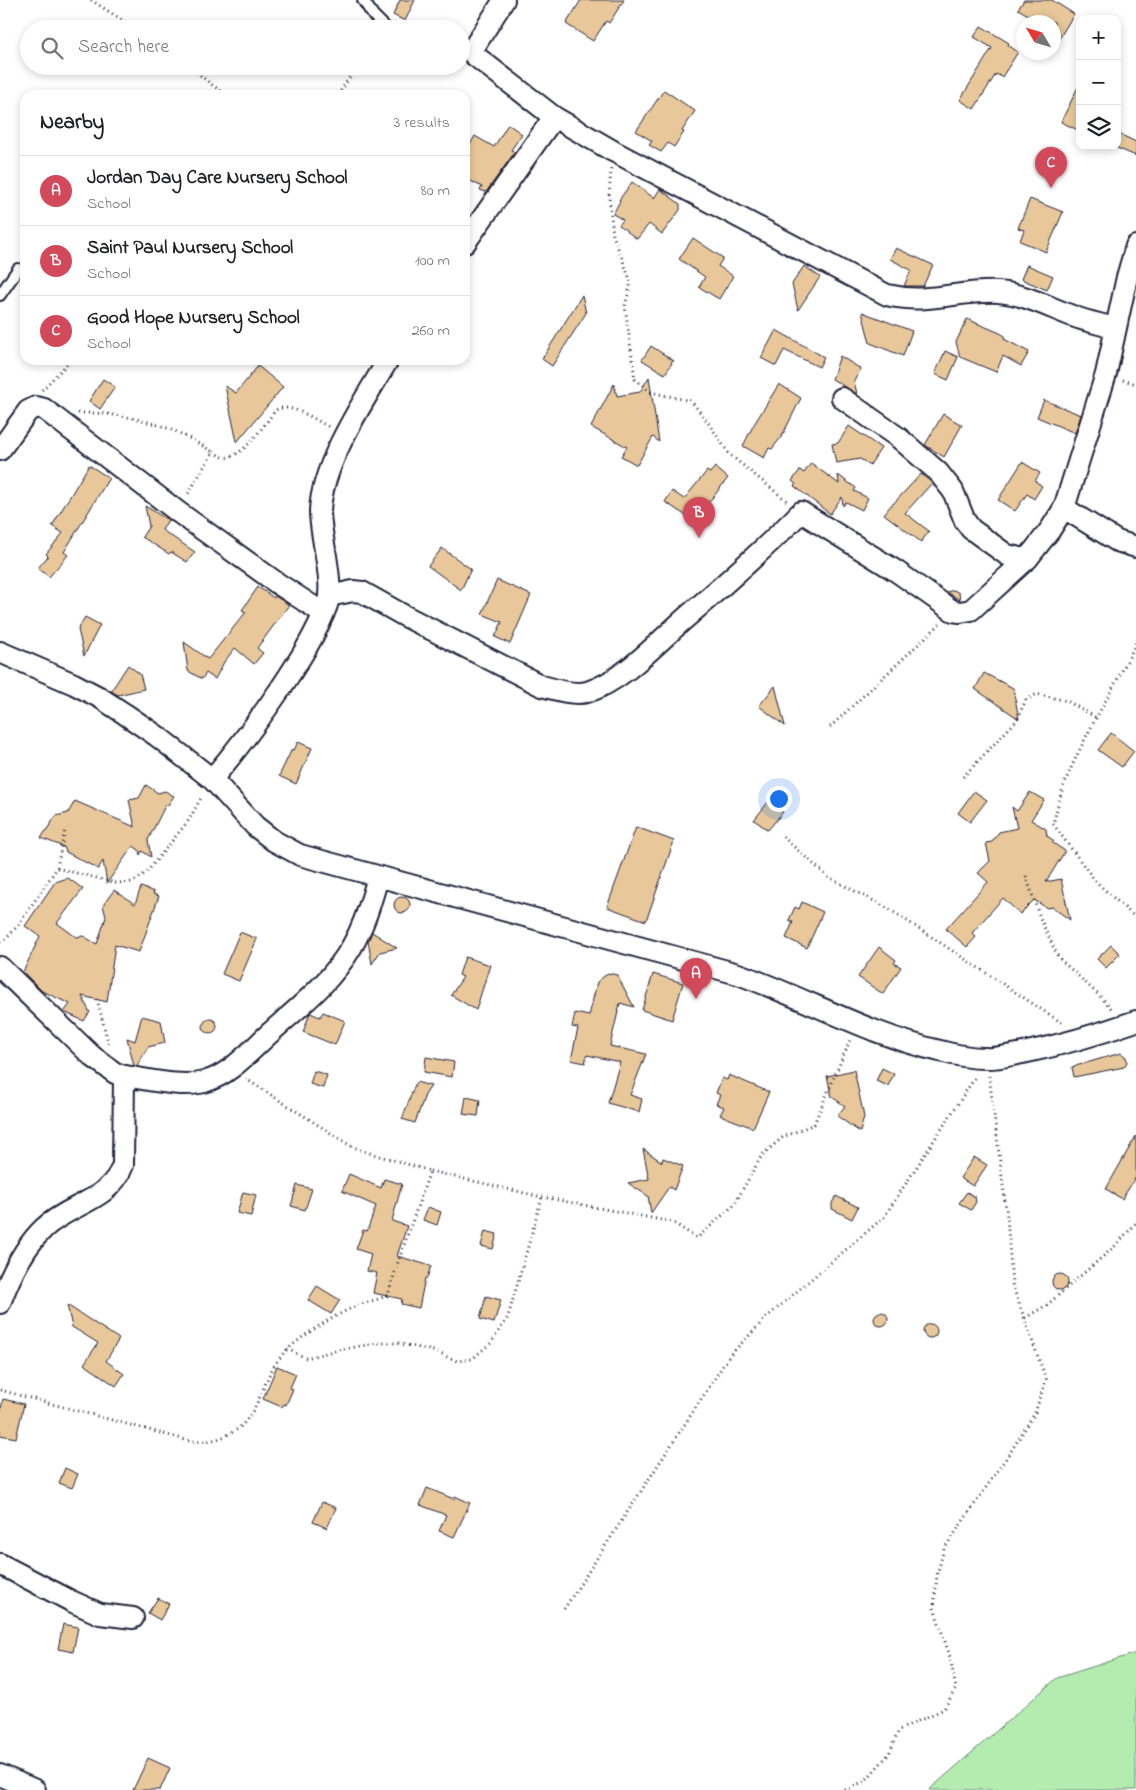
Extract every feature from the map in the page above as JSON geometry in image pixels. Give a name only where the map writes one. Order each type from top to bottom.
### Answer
[{"type":"street","points":[[470,45],[504,0]]},
{"type":"street","points":[[470,49],[479,60],[554,118],[887,295],[917,300],[978,292],[999,292],[1020,296],[1079,318],[1115,328]]},
{"type":"street","points":[[470,236],[554,118]]},
{"type":"street","points":[[0,450],[28,411],[36,407],[48,413],[178,512],[277,583],[326,604],[353,591],[362,592],[542,686],[563,692],[585,692],[601,686],[624,671],[743,568],[801,512],[901,574],[953,611],[971,610],[1028,558],[1064,508],[1106,374],[1115,328],[1136,246]]},
{"type":"street","points":[[212,779],[255,726],[313,636],[326,604],[320,514],[326,479],[346,435],[385,365]]},
{"type":"street","points":[[842,398],[899,438],[938,472],[953,490],[971,529],[1007,555],[1028,558]]},
{"type":"street","points":[[1064,508],[1117,540],[1136,547]]},
{"type":"street","points":[[0,652],[99,697],[157,736],[212,779],[240,812],[255,826],[274,841],[300,855],[738,974],[774,987],[856,1024],[890,1037],[924,1048],[965,1057],[987,1058],[1042,1049],[1130,1023]]},
{"type":"street","points":[[0,967],[92,1056],[120,1074],[196,1084],[213,1079],[231,1069],[315,993],[334,972],[350,950],[361,930],[378,877]]},
{"type":"street","points":[[0,1303],[9,1279],[22,1256],[44,1228],[61,1215],[102,1194],[118,1177],[123,1165],[120,1074]]},
{"type":"street","points":[[0,1564],[71,1602],[100,1614],[133,1618]]},
{"type":"street","points":[[0,1775],[35,1790]]},
{"type":"lane","points":[[363,0],[378,20]]},
{"type":"lane","points":[[0,296],[18,269]]},
{"type":"path","points":[[91,0],[122,20]]},
{"type":"path","points":[[201,75],[218,90]]},
{"type":"path","points":[[341,90],[351,75]]},
{"type":"path","points":[[613,151],[609,196],[613,235],[631,282],[625,306],[635,379],[650,392],[691,401],[729,454],[801,512]]},
{"type":"path","points":[[66,365],[42,389],[38,400],[48,413],[87,413],[140,420],[177,432],[223,457],[235,454],[248,445],[276,410],[284,407],[289,407],[346,435]]},
{"type":"path","points":[[178,512],[213,452]]},
{"type":"path","points":[[830,727],[953,611]]},
{"type":"path","points":[[1136,643],[1066,781],[1053,824],[1096,882],[1136,918]]},
{"type":"path","points":[[963,777],[1016,721],[1026,700],[1037,694],[1067,701],[1097,718]]},
{"type":"path","points":[[57,868],[116,883],[134,882],[146,873],[189,820],[212,779]]},
{"type":"path","points":[[0,942],[7,938],[19,924],[57,868],[64,830]]},
{"type":"path","points":[[783,837],[828,877],[889,909],[1067,1027],[1077,1040]]},
{"type":"path","points":[[1026,876],[1040,918],[1058,957],[1130,1023]]},
{"type":"path","points":[[97,999],[120,1074]]},
{"type":"path","points":[[231,1069],[351,1146],[364,1151],[430,1172],[542,1197],[672,1222],[697,1238],[734,1205],[762,1155],[783,1137],[814,1124],[856,1024]]},
{"type":"path","points":[[845,1790],[865,1781],[889,1754],[899,1730],[944,1709],[956,1688],[950,1657],[934,1608],[937,1576],[944,1549],[1036,1413],[1046,1379],[1012,1284],[1007,1216],[987,1058]]},
{"type":"path","points":[[564,1609],[730,1355],[767,1317],[884,1217],[987,1058]]},
{"type":"path","points":[[0,1390],[190,1441],[203,1442],[224,1437],[243,1425],[253,1412],[273,1367],[287,1350],[304,1336],[339,1315],[388,1295],[430,1172]]},
{"type":"path","points":[[287,1350],[306,1358],[377,1343],[398,1343],[433,1351],[456,1361],[472,1359],[491,1344],[508,1317],[542,1197]]},
{"type":"path","points":[[1024,1318],[1047,1305],[1114,1247],[1136,1223]]},
{"type":"green space","points":[[1136,1653],[1136,1790],[929,1790],[1057,1678]]},
{"type":"building","points":[[400,0],[415,0],[405,20],[393,15]]},
{"type":"building","points":[[581,0],[624,0],[609,23],[606,21],[593,41],[566,24]]},
{"type":"building","points":[[1024,0],[1052,0],[1074,14],[1061,35],[1061,15],[1028,15],[1018,9]]},
{"type":"building","points":[[981,26],[1009,43],[1008,45],[1016,51],[1016,55],[1002,77],[996,74],[974,109],[960,100],[992,48],[974,37]]},
{"type":"building","points":[[664,90],[695,111],[674,147],[668,143],[661,152],[649,145],[652,141],[636,131]]},
{"type":"building","points":[[1076,91],[1076,129],[1061,122]]},
{"type":"building","points":[[508,124],[522,134],[511,150],[515,152],[486,192],[480,190],[482,187],[470,181],[470,144],[475,136],[494,147]]},
{"type":"building","points":[[1121,135],[1136,142],[1136,156],[1121,150]]},
{"type":"building","points":[[632,182],[654,198],[660,189],[680,204],[680,210],[662,234],[649,224],[637,239],[619,225],[623,220],[613,214],[619,200]]},
{"type":"building","points":[[1030,199],[1063,212],[1046,252],[1020,241],[1024,230],[1018,228]]},
{"type":"building","points":[[693,238],[723,258],[718,266],[733,276],[719,299],[699,287],[705,277],[679,259]]},
{"type":"building","points":[[896,248],[933,265],[923,286],[904,286],[911,270],[890,259]]},
{"type":"building","points":[[1027,265],[1053,276],[1047,290],[1021,279]]},
{"type":"building","points":[[804,266],[820,277],[798,310],[792,284]]},
{"type":"building","points":[[582,295],[586,313],[552,366],[542,359]]},
{"type":"building","points":[[862,312],[912,331],[903,356],[870,343]]},
{"type":"building","points":[[967,319],[1000,333],[1005,336],[1004,339],[1029,352],[1021,366],[1003,356],[996,372],[960,357],[956,342]]},
{"type":"building","points":[[776,330],[824,357],[819,367],[784,350],[776,366],[761,358]]},
{"type":"building","points":[[651,346],[674,361],[671,362],[665,374],[642,360]]},
{"type":"building","points":[[945,351],[958,357],[948,380],[935,374]]},
{"type":"building","points":[[840,356],[861,369],[854,381],[857,394],[832,379]]},
{"type":"building","points":[[258,366],[283,387],[237,442],[225,386],[236,393]]},
{"type":"building","points":[[649,377],[659,442],[653,437],[637,465],[621,456],[627,447],[591,427],[614,384],[617,396],[640,392]]},
{"type":"building","points":[[103,379],[115,387],[100,409],[89,401]]},
{"type":"building","points":[[779,384],[801,398],[782,436],[772,449],[769,448],[764,458],[743,446]]},
{"type":"building","points":[[1044,400],[1081,415],[1075,433],[1037,417]]},
{"type":"building","points":[[943,414],[962,425],[944,457],[925,445]]},
{"type":"building","points":[[849,426],[881,448],[870,465],[860,459],[836,463],[832,444],[838,443]]},
{"type":"building","points":[[1022,462],[1040,473],[1035,481],[1042,486],[1034,499],[1027,494],[1015,511],[998,500]]},
{"type":"building","points":[[811,463],[839,484],[838,475],[856,488],[854,491],[868,498],[862,510],[846,502],[843,506],[842,497],[830,514],[794,486],[796,484],[792,481],[800,470],[804,473]]},
{"type":"building","points":[[89,465],[109,478],[64,552],[68,555],[49,577],[38,568],[48,556],[46,554],[63,533],[52,526]]},
{"type":"building","points":[[715,467],[728,478],[694,521],[665,502],[672,491],[684,499],[707,471],[710,473]]},
{"type":"building","points":[[921,474],[932,483],[905,513],[929,531],[921,542],[884,514]]},
{"type":"building","points":[[145,506],[168,520],[162,530],[195,552],[187,562],[171,552],[169,554],[142,537],[149,526]]},
{"type":"building","points":[[442,548],[471,569],[461,590],[428,566]]},
{"type":"building","points":[[497,580],[531,595],[510,644],[495,637],[502,622],[482,614]]},
{"type":"building","points":[[258,587],[289,605],[257,648],[263,653],[254,664],[235,648],[224,662],[215,679],[206,673],[202,679],[188,671],[184,642],[208,659],[246,612],[242,610]]},
{"type":"building","points":[[954,590],[959,593],[960,600],[947,592]]},
{"type":"building","points":[[85,617],[100,625],[84,656],[78,629]]},
{"type":"building","points":[[128,665],[140,674],[144,689],[118,695],[111,691]]},
{"type":"building","points":[[984,673],[1013,688],[1019,719],[975,689]]},
{"type":"building","points":[[775,686],[785,726],[759,706]]},
{"type":"building","points":[[1111,733],[1134,751],[1122,767],[1098,750]]},
{"type":"building","points":[[298,742],[312,748],[296,784],[279,776],[292,749],[294,750]]},
{"type":"building","points":[[146,785],[158,793],[165,791],[174,796],[168,805],[165,806],[148,840],[151,857],[142,851],[140,855],[139,850],[133,846],[107,883],[103,861],[98,869],[66,852],[64,847],[41,838],[56,816],[68,813],[75,801],[135,827],[129,800],[139,798]]},
{"type":"building","points":[[974,791],[987,800],[970,822],[958,813]]},
{"type":"building","points":[[1030,792],[1044,800],[1031,820],[1046,829],[1047,836],[1053,840],[1053,843],[1065,851],[1046,882],[1061,879],[1070,920],[1052,907],[1047,908],[1034,900],[1020,914],[1003,898],[972,933],[976,937],[967,947],[946,929],[988,882],[978,873],[990,861],[986,843],[992,842],[999,832],[1017,828],[1012,807],[1017,811]]},
{"type":"building","points":[[769,801],[783,812],[768,830],[754,820]]},
{"type":"building","points":[[636,827],[674,841],[646,921],[607,907]]},
{"type":"building","points":[[68,878],[83,889],[57,923],[76,937],[83,936],[97,944],[106,917],[103,905],[114,890],[135,904],[141,887],[159,896],[139,952],[115,945],[107,1002],[82,996],[90,1013],[84,1021],[64,1012],[70,1004],[42,991],[23,972],[40,936],[25,926],[55,882]]},
{"type":"building","points":[[402,897],[410,905],[402,913],[394,905]]},
{"type":"building","points":[[802,902],[823,912],[807,948],[786,938],[793,922],[789,920],[795,907],[799,909]]},
{"type":"building","points":[[240,932],[257,939],[239,981],[222,974]]},
{"type":"building","points":[[372,932],[397,948],[380,952],[372,964],[368,941]]},
{"type":"building","points":[[1111,945],[1120,954],[1106,968],[1097,959]]},
{"type":"building","points":[[879,947],[896,960],[894,963],[901,967],[883,994],[858,977]]},
{"type":"building","points":[[465,957],[490,965],[476,1010],[451,995],[463,977],[459,975]]},
{"type":"building","points":[[608,973],[617,975],[634,1007],[620,1003],[610,1046],[646,1054],[630,1095],[642,1099],[639,1112],[608,1103],[620,1062],[587,1055],[585,1063],[571,1060],[578,1028],[572,1027],[575,1013],[589,1016],[597,982]]},
{"type":"building","points":[[653,974],[683,983],[672,1020],[642,1010]]},
{"type":"building","points":[[323,1012],[345,1021],[335,1045],[303,1032],[310,1013],[320,1017]]},
{"type":"building","points":[[142,1016],[161,1021],[165,1043],[148,1047],[137,1066],[134,1066],[127,1038],[135,1041]]},
{"type":"building","points":[[207,1019],[213,1019],[217,1026],[213,1033],[207,1033],[203,1029],[203,1023]]},
{"type":"building","points":[[1121,1053],[1126,1057],[1127,1062],[1124,1067],[1074,1077],[1072,1067]]},
{"type":"building","points":[[426,1057],[454,1062],[452,1077],[424,1072]]},
{"type":"building","points":[[882,1068],[894,1074],[888,1086],[876,1081]]},
{"type":"building","points":[[854,1070],[864,1117],[860,1132],[837,1116],[845,1106],[832,1097],[827,1076]]},
{"type":"building","points":[[314,1071],[327,1075],[323,1088],[310,1084]]},
{"type":"building","points":[[729,1075],[769,1092],[753,1128],[720,1115],[724,1107],[716,1104],[720,1095],[716,1093],[722,1078],[727,1080]]},
{"type":"building","points":[[416,1082],[431,1086],[425,1095],[415,1123],[402,1119]]},
{"type":"building","points":[[466,1097],[480,1100],[478,1116],[463,1114]]},
{"type":"building","points":[[1136,1136],[1136,1177],[1122,1199],[1106,1189]]},
{"type":"building","points":[[643,1149],[662,1162],[663,1158],[683,1166],[674,1190],[669,1187],[651,1213],[648,1196],[628,1183],[649,1179]]},
{"type":"building","points":[[974,1157],[987,1165],[973,1186],[960,1178]]},
{"type":"building","points":[[349,1174],[381,1188],[384,1179],[402,1184],[392,1221],[407,1226],[397,1256],[431,1266],[427,1278],[425,1278],[419,1308],[401,1304],[402,1299],[373,1293],[377,1273],[367,1271],[371,1254],[356,1249],[363,1230],[367,1231],[376,1206],[342,1191]]},
{"type":"building","points":[[297,1185],[312,1189],[305,1210],[291,1206]]},
{"type":"building","points":[[243,1192],[256,1195],[251,1216],[237,1213]]},
{"type":"building","points":[[967,1192],[975,1197],[976,1202],[971,1210],[959,1203]]},
{"type":"building","points":[[836,1196],[858,1207],[852,1219],[832,1209],[832,1203]]},
{"type":"building","points":[[428,1207],[441,1212],[437,1225],[423,1220]]},
{"type":"building","points":[[485,1231],[497,1234],[493,1249],[481,1246]]},
{"type":"building","points":[[1060,1274],[1068,1282],[1060,1290],[1052,1282]]},
{"type":"building","points":[[317,1286],[340,1300],[331,1314],[308,1300]]},
{"type":"building","points":[[486,1296],[501,1300],[494,1323],[480,1319]]},
{"type":"building","points":[[67,1305],[119,1339],[106,1361],[124,1374],[116,1386],[84,1364],[98,1343],[72,1327]]},
{"type":"building","points":[[878,1312],[884,1312],[888,1319],[884,1326],[878,1326],[874,1322],[874,1316]]},
{"type":"building","points":[[927,1324],[933,1324],[937,1331],[933,1338],[927,1338],[923,1334],[923,1328]]},
{"type":"building","points":[[277,1366],[296,1374],[290,1388],[293,1389],[286,1405],[284,1404],[282,1407],[263,1399]]},
{"type":"building","points":[[3,1399],[24,1404],[16,1438],[0,1435],[0,1414]]},
{"type":"building","points":[[65,1468],[78,1474],[72,1488],[59,1483]]},
{"type":"building","points":[[427,1488],[454,1499],[455,1496],[470,1503],[454,1537],[439,1531],[446,1515],[420,1505]]},
{"type":"building","points":[[322,1502],[336,1508],[327,1528],[313,1522]]},
{"type":"building","points":[[158,1598],[169,1604],[160,1620],[148,1613]]},
{"type":"building","points":[[63,1624],[78,1627],[73,1652],[58,1649]]},
{"type":"building","points":[[148,1758],[170,1768],[160,1790],[133,1790]]},
{"type":"place","name":"Good Hope Nursery School","points":[[1051,188]]},
{"type":"place","name":"Saint Paul Nursery School","points":[[699,538]]},
{"type":"place","name":"Jordan Day Care Nursery School","points":[[696,999]]}]
